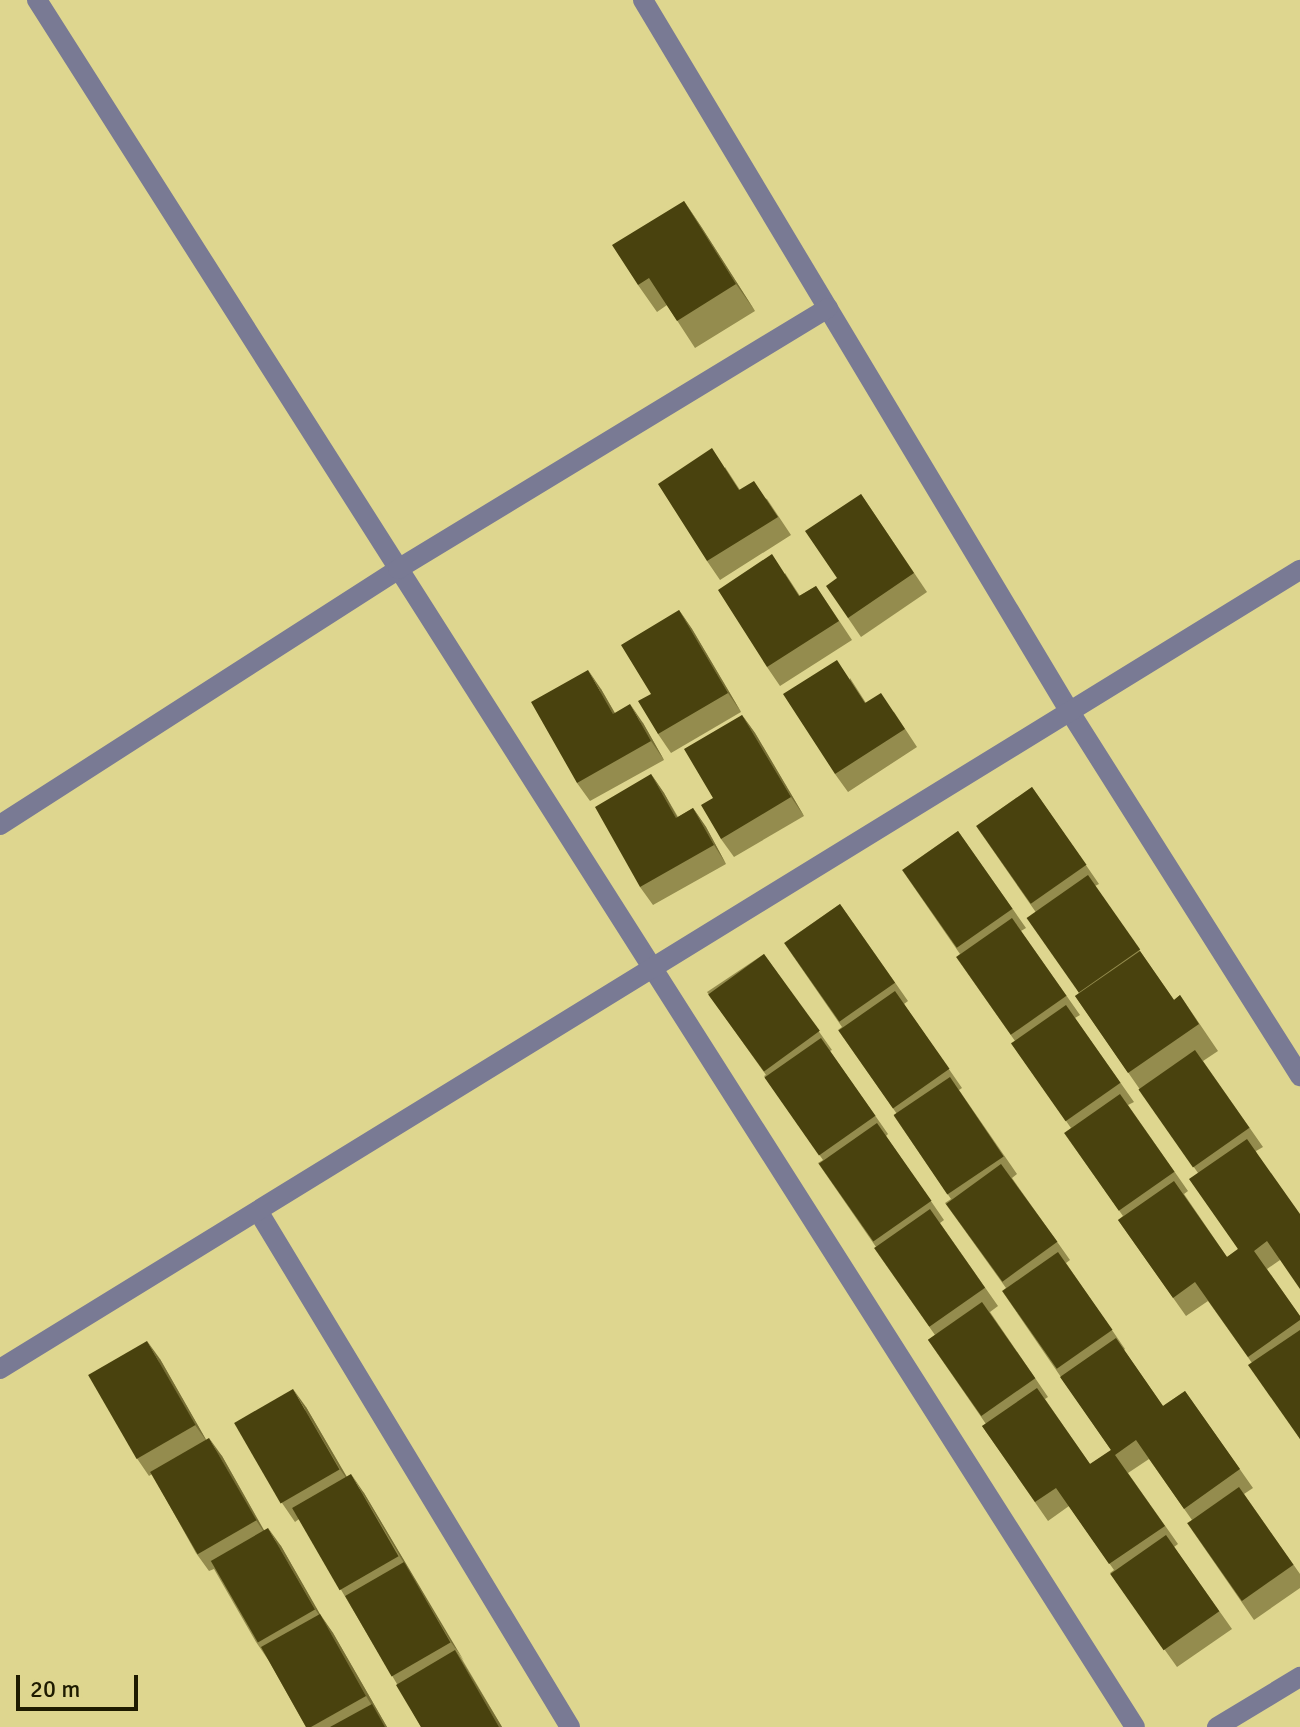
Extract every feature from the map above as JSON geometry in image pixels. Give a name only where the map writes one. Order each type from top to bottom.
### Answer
[{"type":"street","points":[[37,0],[1135,1727]]},
{"type":"street","points":[[643,0],[1070,712],[1300,1076]]},
{"type":"street","points":[[0,825],[398,569],[828,308]]},
{"type":"street","points":[[0,1369],[1300,570]]},
{"type":"street","points":[[258,1211],[570,1727]]},
{"type":"street","points":[[1217,1727],[1300,1677]]},
{"type":"building","points":[[684,201],[736,284],[677,321],[649,278],[638,285],[612,245]]},
{"type":"building","points":[[712,448],[739,490],[754,481],[778,517],[707,561],[658,484]]},
{"type":"building","points":[[861,494],[914,573],[848,618],[826,586],[837,578],[805,531]]},
{"type":"building","points":[[772,554],[799,596],[816,586],[839,621],[767,667],[718,590]]},
{"type":"building","points":[[679,610],[728,693],[658,734],[638,701],[651,694],[621,645]]},
{"type":"building","points":[[837,660],[865,703],[881,693],[905,729],[835,774],[783,694]]},
{"type":"building","points":[[588,670],[613,714],[630,704],[651,741],[577,783],[531,702]]},
{"type":"building","points":[[742,715],[791,797],[721,839],[701,805],[713,798],[684,749]]},
{"type":"building","points":[[651,774],[676,818],[693,808],[714,845],[640,887],[595,807]]},
{"type":"building","points":[[1032,787],[1086,865],[1031,904],[976,826]]},
{"type":"building","points":[[958,831],[1012,909],[957,948],[902,870]]},
{"type":"building","points":[[1088,875],[1140,950],[1079,993],[1027,918]]},
{"type":"building","points":[[840,904],[895,983],[839,1022],[784,943]]},
{"type":"building","points":[[1012,918],[1066,996],[1011,1035],[956,957]]},
{"type":"building","points":[[1140,951],[1174,1000],[1180,995],[1199,1024],[1128,1073],[1075,996]]},
{"type":"building","points":[[764,954],[820,1031],[764,1071],[708,995]]},
{"type":"building","points":[[895,991],[949,1069],[893,1108],[838,1031]]},
{"type":"building","points":[[1066,1005],[1120,1083],[1066,1121],[1011,1043]]},
{"type":"building","points":[[821,1038],[875,1116],[819,1155],[764,1078]]},
{"type":"building","points":[[1195,1050],[1249,1128],[1193,1167],[1138,1090]]},
{"type":"building","points":[[950,1077],[1004,1157],[947,1195],[894,1115]]},
{"type":"building","points":[[1120,1094],[1174,1172],[1119,1211],[1064,1133]]},
{"type":"building","points":[[877,1123],[931,1201],[873,1242],[819,1164]]},
{"type":"building","points":[[1247,1139],[1300,1214],[1300,1289],[1267,1241],[1254,1251],[1300,1320],[1248,1357],[1195,1282],[1173,1298],[1118,1220],[1174,1181],[1227,1257],[1238,1249],[1189,1179]]},
{"type":"building","points":[[1001,1164],[1057,1242],[1002,1282],[946,1204]]},
{"type":"building","points":[[930,1209],[985,1288],[929,1327],[874,1248]]},
{"type":"building","points":[[1058,1252],[1112,1330],[1057,1369],[1002,1291]]},
{"type":"building","points":[[982,1302],[1035,1378],[981,1416],[928,1340]]},
{"type":"building","points":[[1300,1330],[1300,1439],[1248,1365]]},
{"type":"building","points":[[1116,1338],[1163,1406],[1185,1391],[1240,1469],[1184,1509],[1136,1440],[1115,1455],[1165,1526],[1109,1564],[1056,1488],[1035,1502],[982,1426],[1037,1388],[1090,1464],[1111,1450],[1060,1377]]},
{"type":"building","points":[[147,1341],[196,1425],[137,1459],[88,1375]]},
{"type":"building","points":[[293,1389],[340,1470],[281,1504],[234,1423]]},
{"type":"building","points":[[209,1438],[256,1520],[198,1554],[150,1472]]},
{"type":"building","points":[[351,1474],[398,1556],[340,1590],[292,1508]]},
{"type":"building","points":[[1239,1487],[1293,1565],[1242,1601],[1187,1523]]},
{"type":"building","points":[[268,1528],[315,1609],[258,1642],[211,1561]]},
{"type":"building","points":[[1166,1535],[1219,1611],[1164,1650],[1110,1574]]},
{"type":"building","points":[[404,1562],[450,1643],[392,1677],[345,1596]]},
{"type":"building","points":[[320,1614],[366,1696],[306,1727],[261,1647]]},
{"type":"building","points":[[455,1650],[499,1727],[421,1727],[396,1685]]},
{"type":"building","points":[[372,1704],[385,1727],[330,1727]]}]
